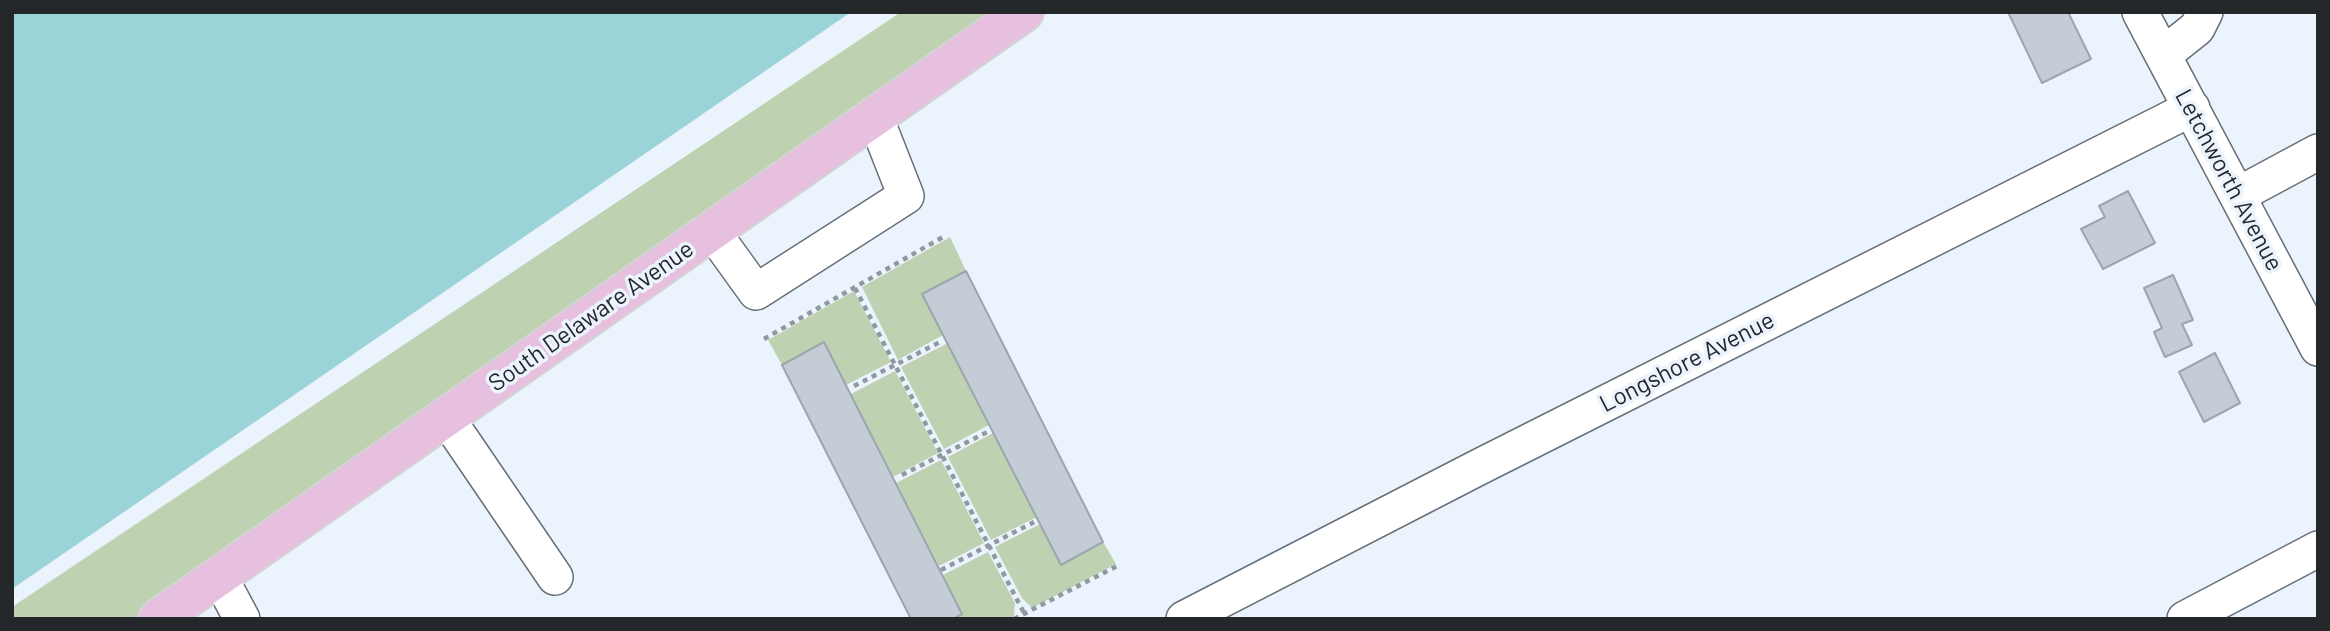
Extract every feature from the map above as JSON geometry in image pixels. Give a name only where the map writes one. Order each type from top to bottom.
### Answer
[{"type":"main road","name":"South Delaware Avenue","points":[[158,619],[1024,12]]},
{"type":"street","name":"Letchworth Avenue","points":[[2140,12],[2318,348]]},
{"type":"street","points":[[2163,55],[2197,28],[2205,12]]},
{"type":"street","name":"Longshore Avenue","points":[[1184,619],[1491,461],[2192,108]]},
{"type":"street","points":[[712,231],[756,292],[906,196],[875,117]]},
{"type":"street","points":[[2238,195],[2318,152]]},
{"type":"street","points":[[446,417],[555,577]]},
{"type":"street","points":[[2185,619],[2318,549]]},
{"type":"street","points":[[219,576],[242,619]]},
{"type":"path","points":[[764,339],[943,237]]},
{"type":"path","points":[[855,288],[1024,614]]},
{"type":"path","points":[[854,386],[942,341]]},
{"type":"path","points":[[902,475],[991,430]]},
{"type":"path","points":[[941,570],[1034,522]]},
{"type":"path","points":[[1014,619],[1117,566]]},
{"type":"green space","points":[[901,12],[1024,12],[157,619],[12,619],[12,607]]},
{"type":"green space","points":[[950,237],[966,271],[923,294],[943,335],[898,360],[862,287]]},
{"type":"green space","points":[[854,291],[891,362],[846,385],[824,342],[782,365],[768,340]]},
{"type":"green space","points":[[948,343],[989,425],[944,449],[901,367]]},
{"type":"green space","points":[[895,371],[938,453],[893,477],[851,394]]},
{"type":"green space","points":[[993,433],[1037,517],[991,540],[948,457]]},
{"type":"green space","points":[[941,460],[984,543],[939,566],[896,483]]},
{"type":"green space","points":[[1040,524],[1061,564],[1103,542],[1116,564],[1032,608],[1022,598],[995,547]]},
{"type":"green space","points":[[988,552],[1015,603],[1014,616],[1008,619],[953,619],[962,613],[943,575]]},
{"type":"water","points":[[12,12],[851,12],[12,589]]},
{"type":"building","points":[[2008,12],[2068,12],[2091,59],[2042,83]]},
{"type":"building","points":[[2128,191],[2155,243],[2103,269],[2081,229],[2105,217],[2099,206]]},
{"type":"building","points":[[966,271],[1103,542],[1061,565],[922,294]]},
{"type":"building","points":[[2173,275],[2193,320],[2182,324],[2192,345],[2165,357],[2154,332],[2162,328],[2144,288]]},
{"type":"building","points":[[824,342],[962,614],[953,619],[911,619],[782,365]]},
{"type":"building","points":[[2215,353],[2240,403],[2204,422],[2179,372]]}]
